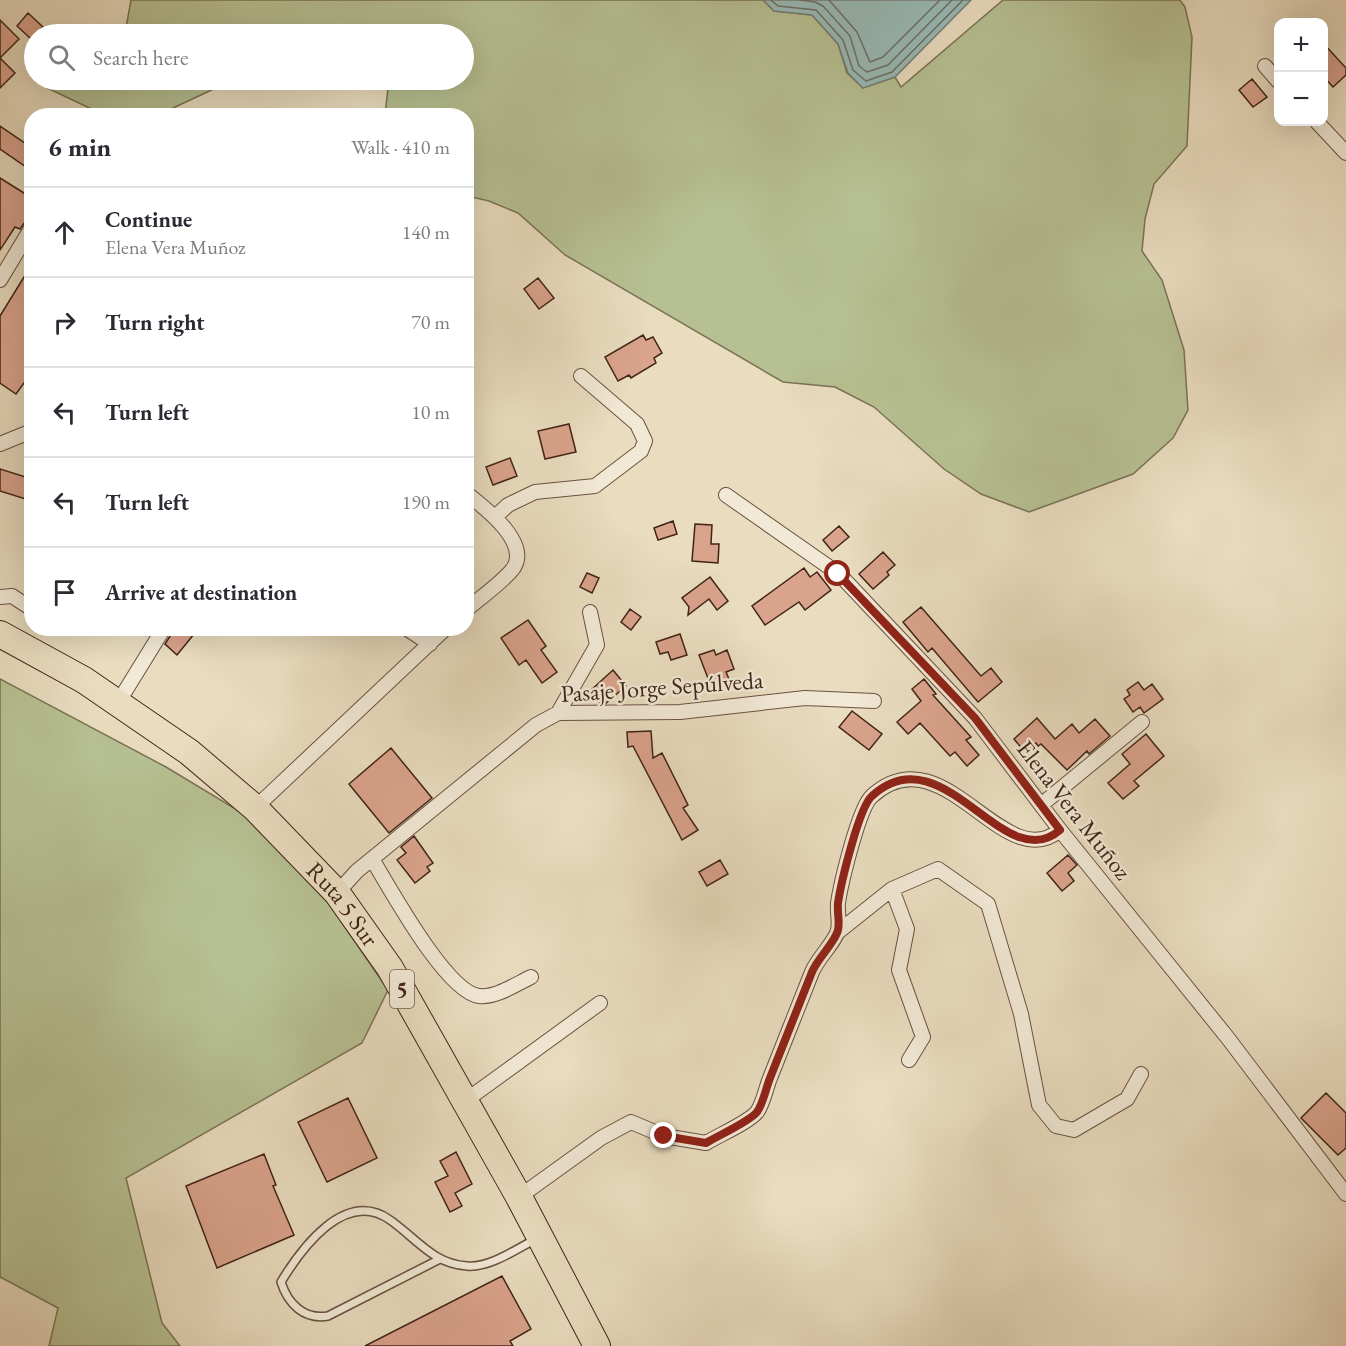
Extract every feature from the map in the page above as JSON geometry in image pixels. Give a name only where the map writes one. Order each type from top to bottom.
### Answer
[{"type":"highway","name":"Ruta 5 Sur","points":[[0,634],[49,659],[119,701],[189,752],[255,808],[337,893],[390,968],[519,1197],[597,1346]]},
{"type":"street","points":[[1264,66],[1274,77]]},
{"type":"street","points":[[1321,126],[1346,153]]},
{"type":"street","points":[[0,280],[24,240]]},
{"type":"street","points":[[495,517],[508,505],[536,492],[595,486],[641,451],[645,441],[637,424],[581,376]]},
{"type":"street","points":[[0,444],[24,434]]},
{"type":"street","name":"Elena Vera Muñoz","points":[[726,495],[838,574],[975,718],[1060,830],[1227,1036],[1346,1194]]},
{"type":"street","points":[[474,500],[495,517],[514,542],[516,563],[474,603]]},
{"type":"street","points":[[0,597],[12,596],[24,604]]},
{"type":"street","points":[[558,713],[597,645],[590,612]]},
{"type":"street","points":[[119,701],[159,636]]},
{"type":"street","points":[[418,636],[430,644]]},
{"type":"street","points":[[255,808],[438,636]]},
{"type":"street","name":"Pasaje Jorge Sepúlveda","points":[[337,893],[372,859],[536,725],[558,713],[680,712],[805,698],[874,701]]},
{"type":"street","points":[[1041,805],[1142,722]]},
{"type":"street","points":[[838,932],[838,904],[863,808],[881,788],[897,779],[912,778],[926,781],[957,795],[1008,832],[1031,841],[1048,840],[1060,830]]},
{"type":"street","points":[[372,859],[442,967],[468,993],[481,997],[496,993],[531,977]]},
{"type":"street","points":[[519,1197],[601,1138],[631,1122],[664,1136],[706,1143],[757,1112],[816,960],[838,932],[892,889],[938,869],[988,904],[1021,1014],[1039,1105],[1056,1126],[1074,1130],[1127,1099],[1141,1074]]},
{"type":"street","points":[[892,889],[907,929],[898,970],[923,1037],[909,1060]]},
{"type":"street","points":[[465,1101],[600,1003]]},
{"type":"lane","points":[[440,1259],[328,1316],[316,1318],[297,1310],[285,1297],[281,1282],[294,1259],[317,1234],[336,1219],[363,1211],[389,1219],[413,1241],[440,1259],[468,1267],[497,1259],[539,1237]]},
{"type":"green space","points":[[131,0],[763,0],[774,11],[812,15],[838,44],[847,73],[863,88],[895,77],[901,87],[1003,0],[1180,0],[1185,7],[1192,37],[1187,146],[1154,184],[1145,219],[1142,251],[1162,280],[1184,350],[1188,410],[1173,438],[1133,474],[1029,512],[981,494],[944,469],[874,407],[835,387],[783,382],[565,255],[518,213],[474,198],[474,108],[386,108],[388,90],[474,90],[474,24],[127,24]]},
{"type":"green space","points":[[51,90],[212,90],[173,108],[89,108]]},
{"type":"green space","points":[[0,679],[166,767],[244,814],[309,875],[388,990],[362,1043],[126,1178],[162,1323],[180,1346],[49,1346],[58,1308],[0,1277]]},
{"type":"water","points":[[763,0],[971,0],[895,77],[863,88],[848,73],[838,44],[812,15],[774,11]]},
{"type":"building","points":[[28,13],[40,24],[24,24],[24,32],[17,26]]},
{"type":"building","points":[[0,20],[19,39],[0,58]]},
{"type":"building","points":[[1328,48],[1346,68],[1346,75],[1333,87],[1328,82]]},
{"type":"building","points":[[0,58],[15,73],[0,88]]},
{"type":"building","points":[[1252,79],[1267,97],[1253,107],[1239,90]]},
{"type":"building","points":[[0,126],[24,142],[24,166],[0,149]]},
{"type":"building","points":[[0,178],[24,193],[24,223],[20,229],[15,227],[0,250]]},
{"type":"building","points":[[24,277],[24,383],[16,394],[0,383],[0,316]]},
{"type":"building","points":[[538,278],[554,298],[539,309],[524,289]]},
{"type":"building","points":[[643,335],[646,340],[653,337],[662,353],[654,358],[656,363],[631,378],[629,375],[618,381],[605,357]]},
{"type":"building","points":[[569,424],[576,452],[545,459],[538,431]]},
{"type":"building","points":[[510,458],[517,476],[493,485],[486,467]]},
{"type":"building","points":[[0,469],[24,476],[24,498],[0,491]]},
{"type":"building","points":[[673,521],[677,534],[658,540],[654,528]]},
{"type":"building","points":[[695,524],[712,525],[711,544],[719,544],[718,563],[692,561]]},
{"type":"building","points":[[839,526],[849,537],[832,551],[823,540]]},
{"type":"building","points":[[883,552],[895,565],[887,572],[889,575],[873,589],[859,574]]},
{"type":"building","points":[[804,568],[810,577],[817,572],[831,590],[805,610],[799,602],[765,625],[752,606]]},
{"type":"building","points":[[587,573],[599,578],[592,593],[580,587]]},
{"type":"building","points":[[710,577],[728,601],[717,610],[709,599],[688,615],[689,607],[682,598]]},
{"type":"building","points":[[921,607],[981,676],[991,668],[1002,682],[978,702],[932,648],[928,652],[903,622]]},
{"type":"building","points":[[630,609],[641,617],[631,630],[621,622]]},
{"type":"building","points":[[528,620],[546,646],[541,650],[557,672],[542,683],[526,660],[519,665],[501,638]]},
{"type":"building","points":[[680,634],[687,655],[671,660],[668,652],[660,654],[656,642]]},
{"type":"building","points":[[170,636],[192,636],[177,655],[165,644]]},
{"type":"building","points":[[714,650],[716,655],[727,650],[734,669],[726,672],[729,679],[711,686],[699,655]]},
{"type":"building","points":[[613,670],[626,686],[605,704],[601,704],[590,691]]},
{"type":"building","points":[[924,679],[936,694],[933,695],[971,737],[966,740],[979,755],[967,766],[955,752],[950,756],[920,723],[908,734],[897,722],[921,701],[912,689]]},
{"type":"building","points":[[1138,682],[1144,690],[1152,684],[1163,699],[1144,713],[1140,707],[1133,712],[1124,699],[1130,695],[1127,690]]},
{"type":"building","points":[[852,711],[882,734],[869,750],[839,727]]},
{"type":"building","points":[[1037,718],[1055,739],[1072,724],[1079,733],[1095,719],[1110,736],[1089,754],[1087,751],[1067,770],[1041,744],[1038,746],[1036,743],[1025,752],[1014,739]]},
{"type":"building","points":[[651,731],[653,758],[662,753],[688,805],[683,808],[698,830],[682,840],[633,746],[628,747],[627,732]]},
{"type":"building","points":[[1146,734],[1164,756],[1134,781],[1139,786],[1123,799],[1108,783],[1130,764],[1122,754]]},
{"type":"building","points":[[391,748],[432,798],[389,833],[349,784]]},
{"type":"building","points":[[414,836],[433,863],[427,867],[430,871],[415,883],[397,860],[406,853],[401,847]]},
{"type":"building","points":[[1068,855],[1077,865],[1068,873],[1074,881],[1062,891],[1047,873]]},
{"type":"building","points":[[720,860],[728,874],[707,886],[699,872]]},
{"type":"building","points":[[1326,1093],[1346,1113],[1346,1148],[1338,1155],[1301,1118]]},
{"type":"building","points":[[348,1098],[377,1158],[327,1182],[298,1122]]},
{"type":"building","points":[[456,1152],[472,1184],[455,1193],[462,1206],[450,1212],[435,1182],[448,1176],[440,1161]]},
{"type":"building","points":[[264,1154],[276,1185],[273,1186],[294,1235],[217,1268],[186,1186]]},
{"type":"building","points":[[502,1276],[531,1329],[510,1341],[513,1346],[365,1346]]},
{"type":"route","points":[[664,1136],[706,1143],[757,1112],[816,960],[838,932],[838,904],[863,808],[869,798],[881,788],[897,779],[912,778],[926,781],[957,795],[1008,832],[1031,841],[1048,840],[1060,830],[975,718],[838,574]]}]
